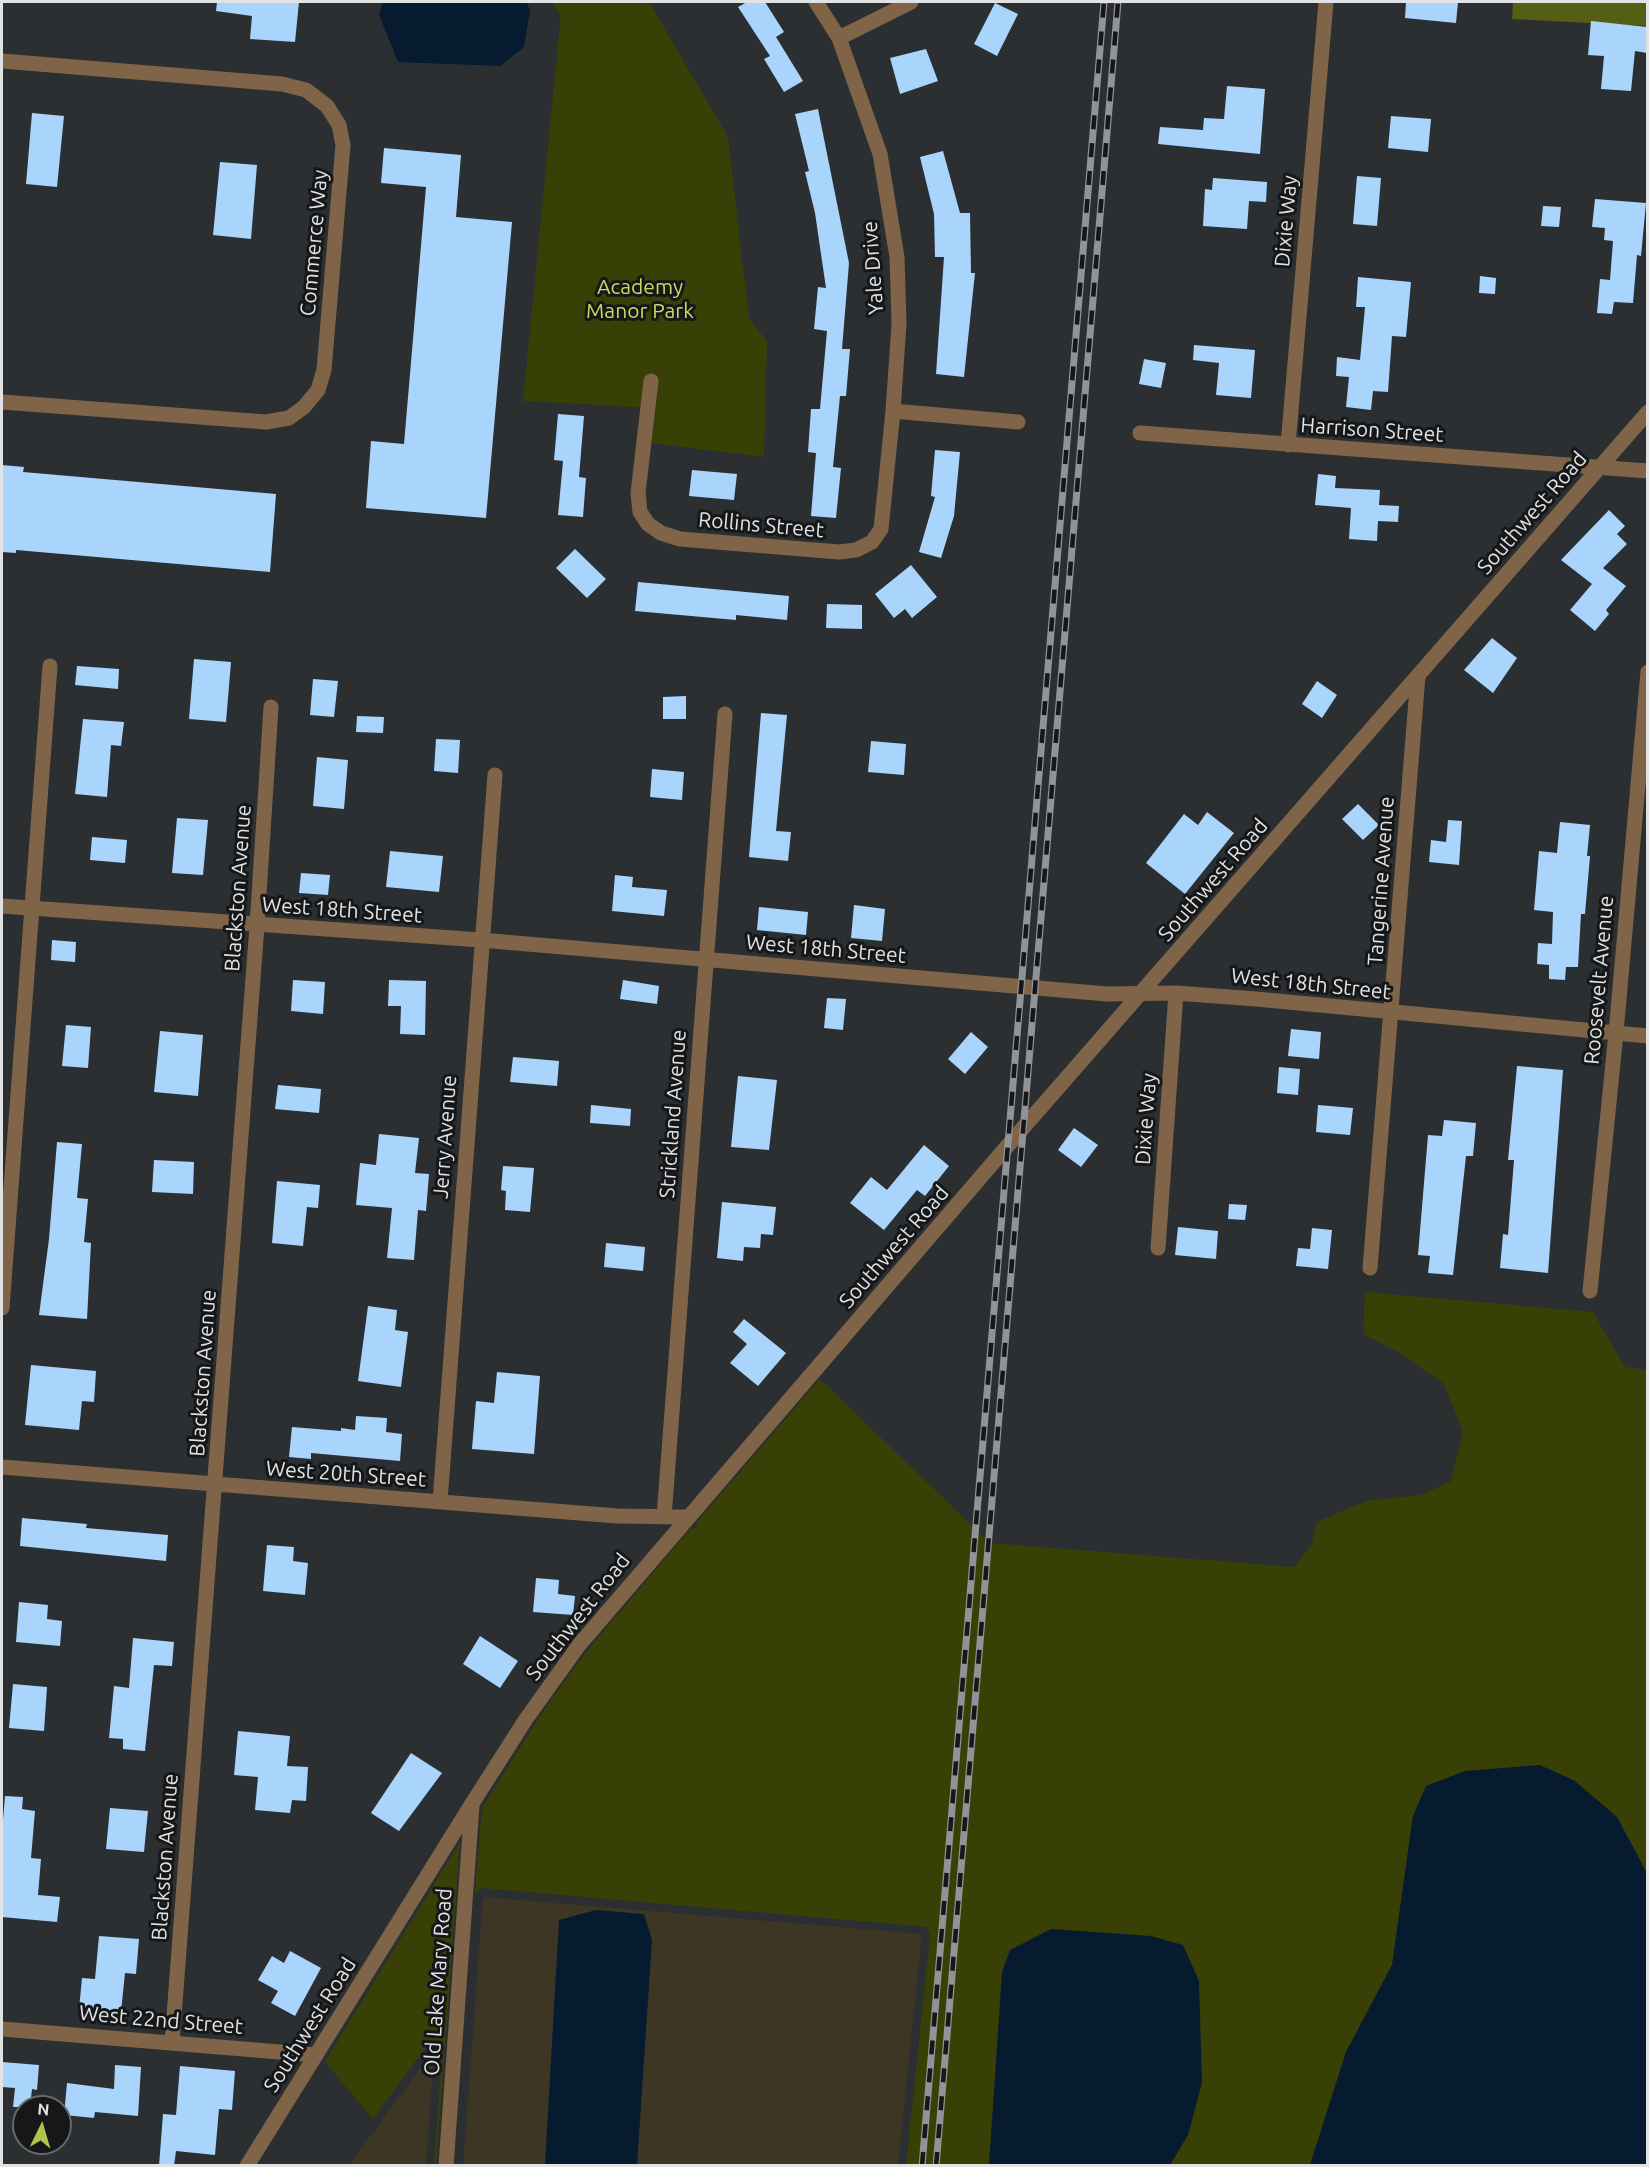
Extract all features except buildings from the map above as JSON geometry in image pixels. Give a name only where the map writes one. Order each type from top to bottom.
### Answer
[{"type":"street","name":"Yale Drive","points":[[816,2],[839,38],[880,154],[897,257],[898,324],[893,411],[884,513],[881,529],[872,542]]},
{"type":"street","points":[[839,38],[911,2]]},
{"type":"street","name":"Dixie Way","points":[[1288,445],[1326,2]]},
{"type":"street","name":"Commerce Way","points":[[2,61],[282,84],[306,90],[327,106],[339,125],[343,145],[324,370],[318,390],[304,407],[289,418],[266,422],[2,402]]},
{"type":"street","name":"Rollins Street","points":[[651,381],[638,493],[640,512],[648,524],[661,533],[680,539],[839,552],[856,550],[872,542]]},
{"type":"street","points":[[893,411],[1018,422]]},
{"type":"street","name":"Southwest Road","points":[[247,2166],[473,1802],[526,1719],[579,1645],[687,1517],[1647,412]]},
{"type":"street","name":"Harrison Street","points":[[1140,433],[1647,471]]},
{"type":"street","points":[[2,1308],[50,666]]},
{"type":"street","name":"Roosevelt Avenue","points":[[1590,1291],[1616,1033],[1647,672]]},
{"type":"street","name":"Tangerine Avenue","points":[[1371,1268],[1418,675]]},
{"type":"street","name":"Blackston Avenue","points":[[172,2042],[257,926],[271,707]]},
{"type":"street","name":"Strickland Avenue","points":[[664,1517],[725,714]]},
{"type":"street","name":"Jerry Avenue","points":[[440,1501],[495,776]]},
{"type":"street","name":"West 18th Street","points":[[2,906],[257,926],[481,940],[1107,994],[1176,993],[1647,1036]]},
{"type":"street","name":"Dixie Way","points":[[1158,1248],[1176,993]]},
{"type":"street","name":"West 20th Street","points":[[2,1467],[215,1486],[617,1516],[687,1517]]},
{"type":"street","name":"Old Lake Mary Road","points":[[446,2166],[473,1802]]},
{"type":"street","name":"West 22nd Street","points":[[2,2029],[316,2055]]},
{"type":"shaded area","points":[[483,1897],[922,1934],[898,2165],[463,2166]]},
{"type":"shaded area","points":[[434,2050],[426,2165],[349,2165]]},
{"type":"green space","name":"Academy Manor Park","points":[[551,2],[649,2],[728,137],[749,319],[767,341],[764,457],[651,443],[656,408],[523,401],[561,14]]},
{"type":"green space","points":[[1513,2],[1647,2],[1647,26],[1512,19]]},
{"type":"green space","points":[[1365,1292],[1593,1312],[1625,1367],[1647,1370],[1647,1874],[1617,1817],[1413,1816],[1392,1965],[1346,2052],[1310,2165],[1170,2165],[1188,2135],[994,2108],[989,2165],[906,2165],[930,1935],[927,1927],[483,1888],[475,1893],[482,1808],[542,1713],[586,1652],[691,1528],[696,1528],[697,1522],[820,1379],[990,1543],[1294,1567],[1311,1546],[1317,1522],[1366,1501],[1422,1495],[1451,1481],[1463,1433],[1444,1384],[1402,1354],[1363,1334]]},
{"type":"green space","points":[[460,1842],[436,2165],[434,2165],[442,2050],[439,2042],[435,2040],[428,2044],[373,2119],[325,2062]]},
{"type":"water","points":[[383,2],[527,2],[530,11],[524,47],[500,66],[398,62],[379,15]]},
{"type":"water","points":[[1540,1765],[1575,1781],[1617,1817],[1647,1873],[1647,2165],[1310,2165],[1346,2052],[1392,1965],[1413,1816],[1426,1786],[1465,1771]]},
{"type":"water","points":[[596,1910],[644,1914],[652,1940],[637,2165],[545,2165],[559,1920]]},
{"type":"water","points":[[1051,1929],[1151,1936],[1183,1945],[1199,1981],[1202,2083],[1188,2135],[1170,2165],[989,2165],[1002,1972],[1010,1950]]},
{"type":"railway","points":[[922,2166],[1104,2]]},
{"type":"railway","points":[[936,2166],[1118,2]]}]
